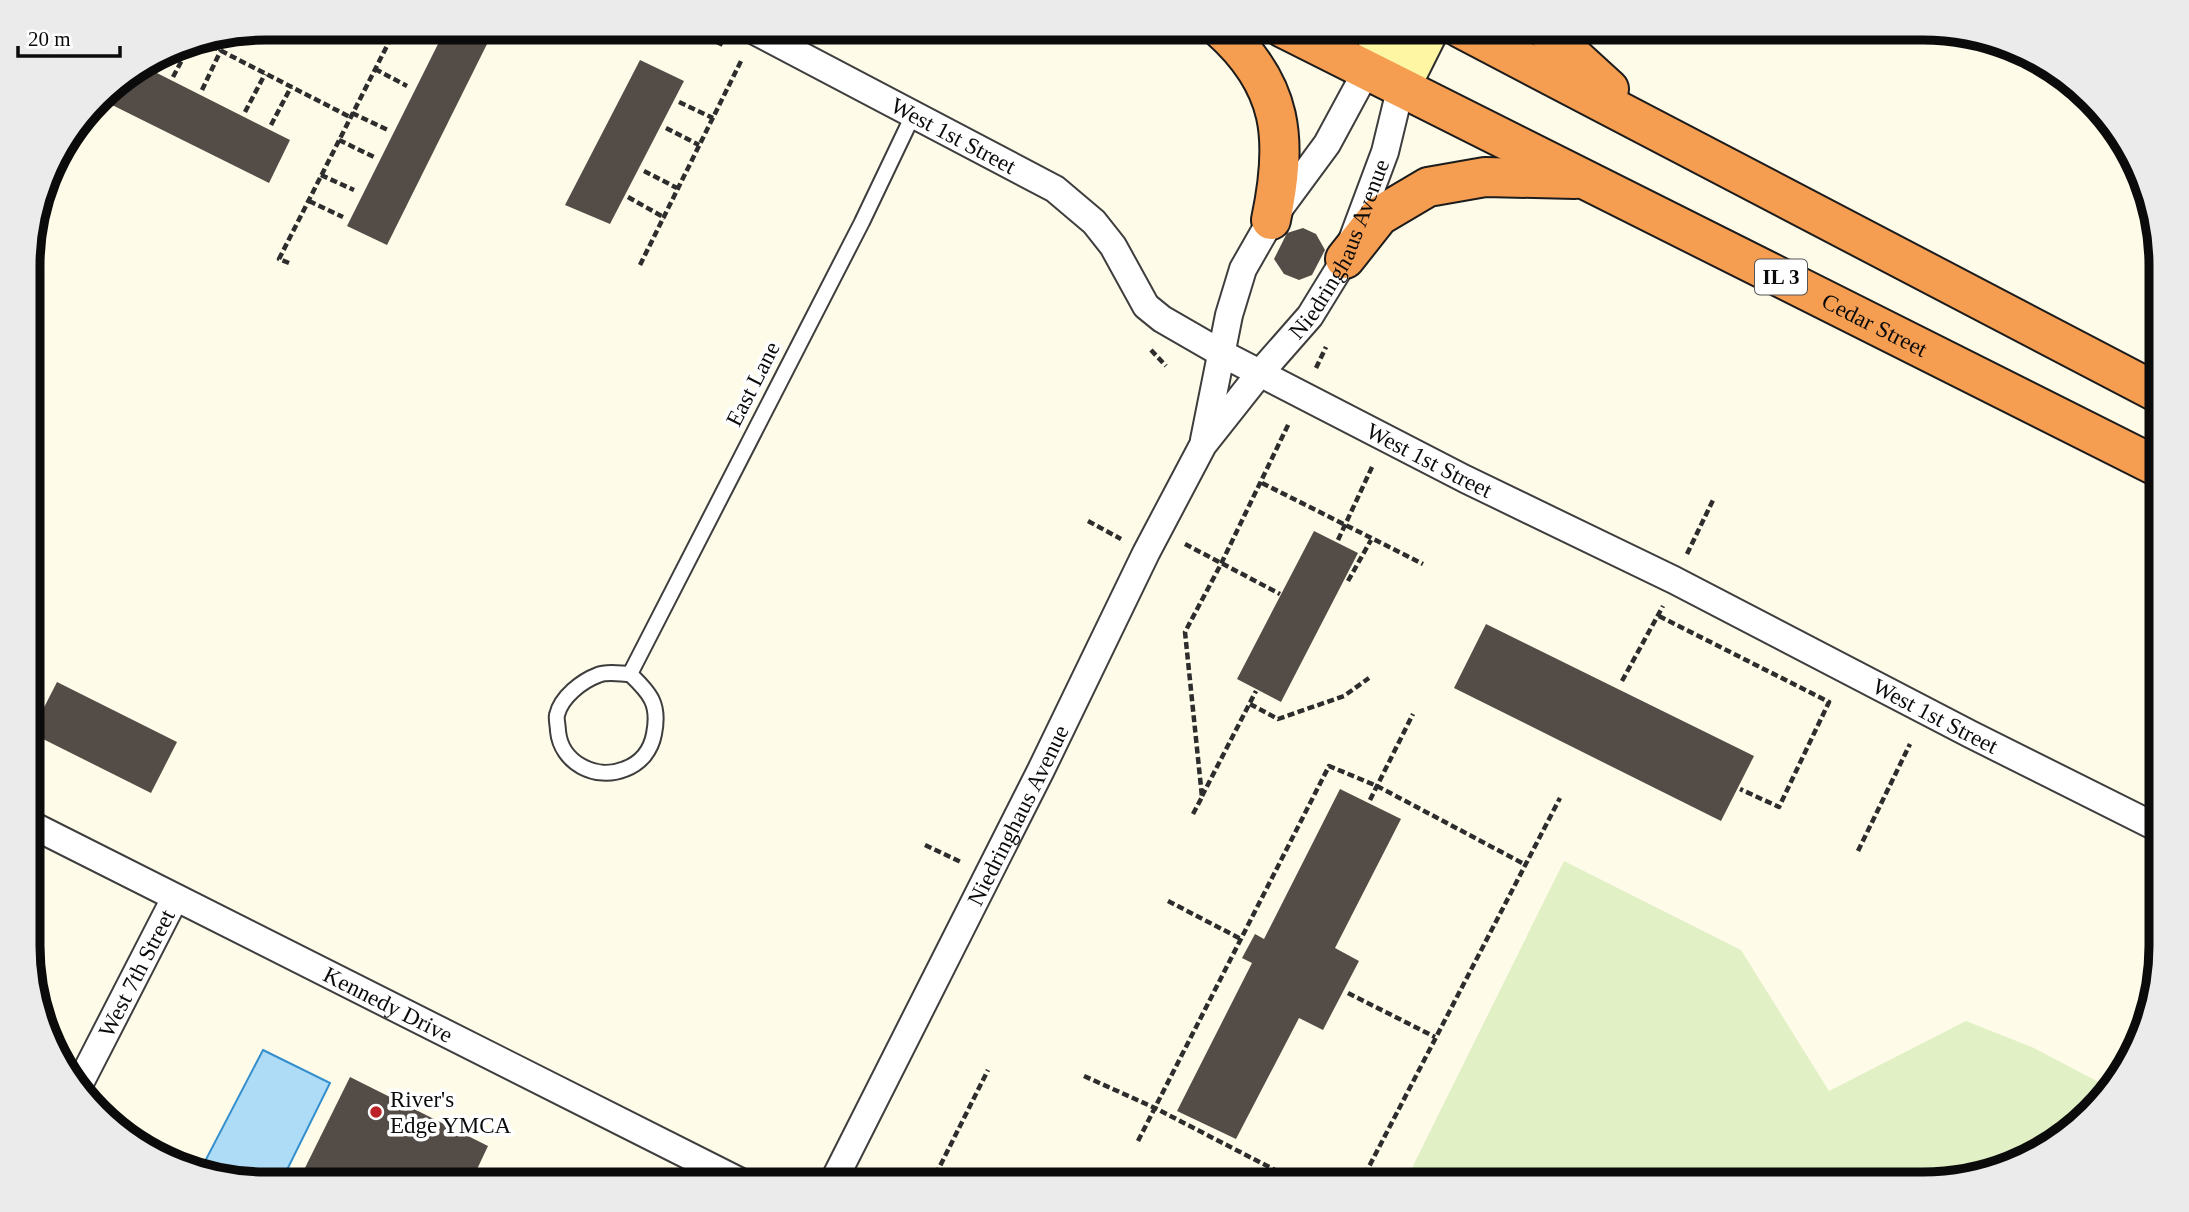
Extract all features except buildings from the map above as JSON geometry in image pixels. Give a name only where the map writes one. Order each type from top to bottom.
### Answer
[{"type":"highway","points":[[1233,40],[1263,77],[1275,110],[1281,146],[1279,183],[1271,220]]},
{"type":"highway","name":"IL 3","points":[[1308,40],[1384,78]]},
{"type":"highway","points":[[1484,40],[2148,387]]},
{"type":"highway","points":[[1555,40],[1656,129]]},
{"type":"highway","name":"Cedar Street","points":[[1384,78],[2148,461]]},
{"type":"highway","points":[[1345,259],[1378,216],[1428,187],[1485,177],[1586,179]]},
{"type":"street","name":"Niedringhaus Avenue","points":[[838,1172],[1203,445],[1310,316],[1345,259],[1385,152],[1384,78],[1388,40]]},
{"type":"street","name":"Niedringhaus Avenue","points":[[1203,445],[1229,315],[1243,269],[1271,220],[1327,144],[1419,40]]},
{"type":"street","name":"West 1st Street","points":[[774,41],[1055,189],[1094,222],[1112,246],[1146,306],[1162,319],[1221,354],[1465,479],[1674,580],[1959,729],[2148,823]]},
{"type":"street","name":"Kennedy Drive","points":[[40,829],[721,1172]]},
{"type":"street","name":"West 7th Street","points":[[83,1078],[176,898]]},
{"type":"lane","name":"East Lane","points":[[630,674],[862,222],[914,113]]},
{"type":"lane","points":[[600,674],[630,674],[650,693],[657,718],[651,747],[635,765],[613,774],[595,773],[574,762],[559,741],[557,715],[570,692],[600,674]]},
{"type":"path","points":[[289,263],[279,259],[389,41]]},
{"type":"path","points":[[714,41],[733,50]]},
{"type":"path","points":[[214,47],[291,87],[388,130]]},
{"type":"path","points":[[202,90],[221,50]]},
{"type":"path","points":[[173,77],[184,55]]},
{"type":"path","points":[[640,265],[744,56]]},
{"type":"path","points":[[375,69],[407,86]]},
{"type":"path","points":[[245,112],[265,74]]},
{"type":"path","points":[[271,125],[291,87]]},
{"type":"path","points":[[679,102],[713,118]]},
{"type":"path","points":[[666,128],[699,145]]},
{"type":"path","points":[[339,140],[376,158]]},
{"type":"path","points":[[644,171],[678,188]]},
{"type":"path","points":[[321,175],[354,190]]},
{"type":"path","points":[[628,197],[664,218]]},
{"type":"path","points":[[309,201],[343,217]]},
{"type":"path","points":[[1202,797],[1185,632],[1221,564],[1329,341]]},
{"type":"path","points":[[1149,347],[1166,366]]},
{"type":"path","points":[[1338,540],[1374,461]]},
{"type":"path","points":[[1261,482],[1423,564]]},
{"type":"path","points":[[1159,531],[1280,594]]},
{"type":"path","points":[[1348,580],[1371,540]]},
{"type":"path","points":[[1658,616],[1829,702],[1779,807],[1740,789]]},
{"type":"path","points":[[1250,704],[1278,719],[1344,696],[1369,678]]},
{"type":"path","points":[[1193,814],[1256,691]]},
{"type":"path","points":[[1370,800],[1413,714]]},
{"type":"path","points":[[1858,851],[1910,744]]},
{"type":"path","points":[[1138,1141],[1329,766],[1377,786],[1526,864]]},
{"type":"path","points":[[1367,1171],[1560,798]]},
{"type":"path","points":[[925,845],[987,875]]},
{"type":"path","points":[[1168,901],[1241,939]]},
{"type":"path","points":[[1348,993],[1436,1037]]},
{"type":"path","points":[[937,1172],[988,1070]]},
{"type":"path","points":[[1084,1076],[1155,1108],[1278,1171]]},
{"type":"green space","points":[[1564,861],[1741,950],[1829,1091],[1966,1021],[2034,1048],[2102,1084],[2072,1116],[2023,1148],[1995,1160],[1937,1171],[1410,1171]]},
{"type":"water","points":[[263,1050],[330,1083],[286,1172],[237,1170],[204,1163]]},
{"type":"place","name":"River's Edge YMCA","points":[[376,1112]]}]
